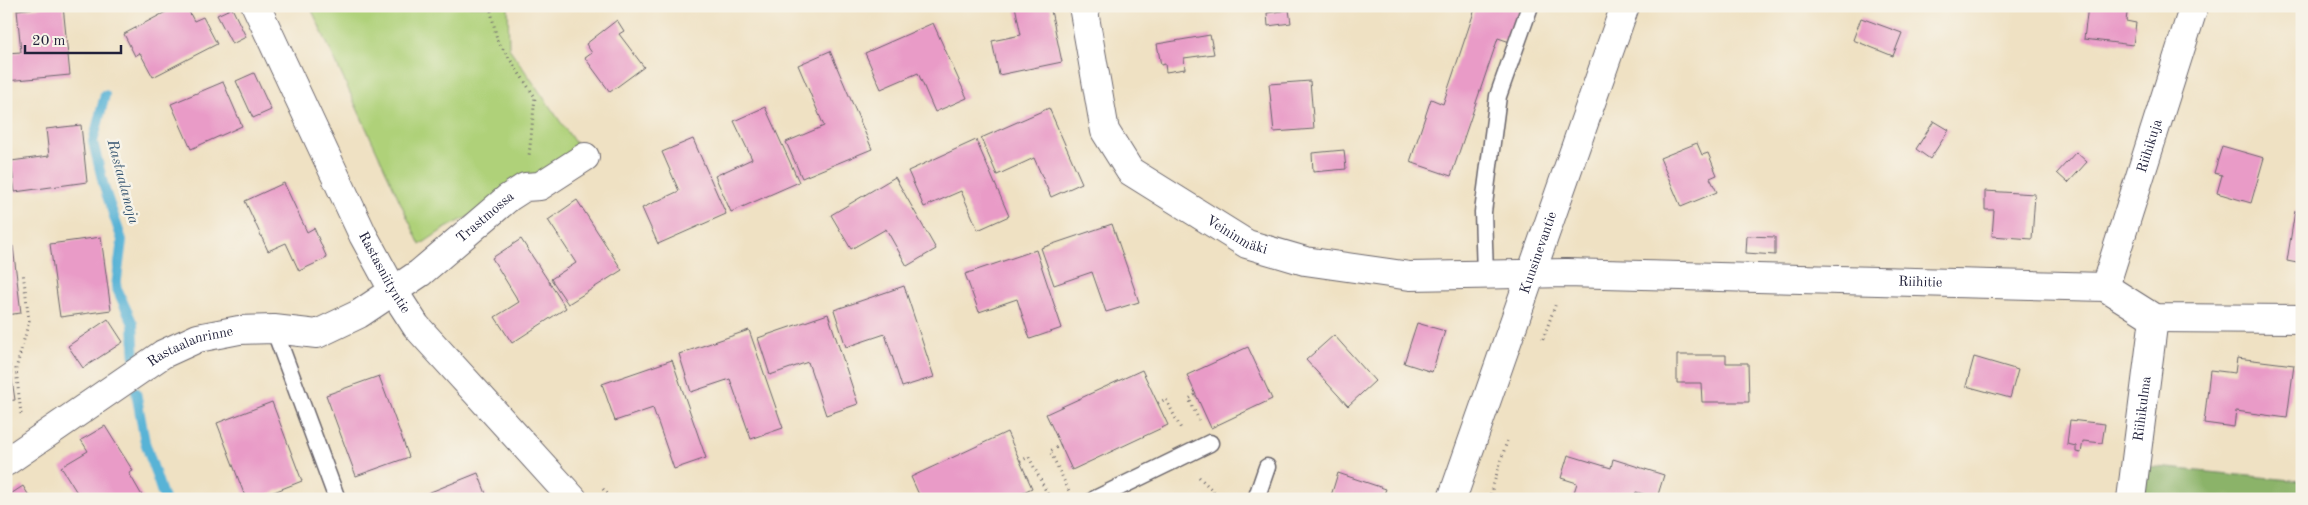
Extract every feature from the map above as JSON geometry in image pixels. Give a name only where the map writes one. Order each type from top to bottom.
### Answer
[{"type":"street","name":"Rastasniityntie","points":[[256,6],[363,234],[394,292],[416,326],[573,499]]},
{"type":"street","name":"Veininmäki","points":[[1083,6],[1104,131],[1130,171],[1247,244],[1305,261],[1410,276],[1530,273]]},
{"type":"street","name":"Kuusinevantie","points":[[1452,499],[1625,6]]},
{"type":"street","name":"Riihikuja","points":[[2105,287],[2194,6]]},
{"type":"street","name":"Trastmossa","points":[[394,292],[420,274],[508,198],[525,187],[540,186],[585,157]]},
{"type":"street","name":"Riihitie","points":[[1530,273],[2105,287]]},
{"type":"street","points":[[2105,287],[2154,318],[2302,318]]},
{"type":"street","name":"Rastaalanrinne","points":[[6,462],[163,354],[198,338],[239,330],[274,330],[318,334],[359,314],[394,292]]},
{"type":"street","name":"Riihikulma","points":[[2131,499],[2154,318]]},
{"type":"lane","points":[[1485,274],[1483,212],[1498,96],[1530,6]]},
{"type":"lane","points":[[274,330],[337,499]]},
{"type":"lane","points":[[1095,499],[1187,456],[1210,443]]},
{"type":"lane","points":[[1256,499],[1267,467]]},
{"type":"path","points":[[490,6],[498,40],[535,97],[534,120],[525,187]]},
{"type":"path","points":[[21,417],[22,409],[16,369],[29,321],[23,272]]},
{"type":"path","points":[[1195,395],[1189,398],[1210,443]]},
{"type":"path","points":[[1158,403],[1166,399],[1187,456],[1221,499]]},
{"type":"path","points":[[1061,445],[1050,451],[1073,499]]},
{"type":"path","points":[[1020,461],[1029,457],[1050,499]]},
{"type":"green space","points":[[310,6],[508,6],[509,48],[585,157],[444,229],[420,245]]},
{"type":"green space","points":[[2136,465],[2302,481],[2302,499],[2131,499]]},
{"type":"building","points":[[63,6],[70,75],[6,81],[6,53],[21,52],[17,10]]},
{"type":"building","points":[[177,6],[186,6],[194,21],[203,17],[217,44],[153,77],[140,53],[135,56],[124,34]]},
{"type":"building","points":[[1015,6],[1050,6],[1062,62],[999,75],[992,41],[1021,35]]},
{"type":"building","points":[[1476,6],[1522,6],[1510,42],[1498,38],[1451,176],[1410,162],[1431,99],[1443,104]]},
{"type":"building","points":[[2088,6],[2128,6],[2126,21],[2136,23],[2133,45],[2084,39]]},
{"type":"building","points":[[232,8],[246,37],[232,44],[217,15]]},
{"type":"building","points":[[1289,10],[1291,23],[1268,26],[1267,13]]},
{"type":"building","points":[[1861,18],[1902,33],[1893,56],[1853,40]]},
{"type":"building","points":[[617,20],[624,31],[619,34],[644,67],[610,92],[585,58],[592,53],[586,44]]},
{"type":"building","points":[[933,23],[967,98],[935,112],[918,73],[881,89],[865,53]]},
{"type":"building","points":[[1210,35],[1214,54],[1184,58],[1185,69],[1166,72],[1165,64],[1161,65],[1157,44]]},
{"type":"building","points":[[830,51],[872,149],[802,178],[786,142],[824,126],[798,65]]},
{"type":"building","points":[[254,73],[271,110],[253,118],[236,81]]},
{"type":"building","points":[[1310,81],[1314,129],[1274,132],[1269,84]]},
{"type":"building","points":[[223,82],[242,126],[191,149],[171,104]]},
{"type":"building","points":[[765,107],[799,182],[731,212],[715,176],[752,159],[734,121]]},
{"type":"building","points":[[1049,108],[1082,183],[1051,197],[1034,158],[997,175],[981,138]]},
{"type":"building","points":[[1934,121],[1949,130],[1930,159],[1916,149]]},
{"type":"building","points":[[81,125],[87,182],[15,192],[11,161],[49,156],[46,129]]},
{"type":"building","points":[[693,139],[726,214],[658,244],[642,208],[679,191],[662,152]]},
{"type":"building","points":[[976,140],[1009,216],[978,230],[961,191],[924,207],[908,171]]},
{"type":"building","points":[[1697,143],[1702,155],[1708,153],[1717,175],[1710,178],[1717,192],[1681,207],[1660,158]]},
{"type":"building","points":[[2222,146],[2264,158],[2251,203],[2217,193],[2222,175],[2214,173]]},
{"type":"building","points":[[1344,150],[1346,169],[1313,172],[1312,153]]},
{"type":"building","points":[[2076,152],[2087,162],[2068,183],[2057,173]]},
{"type":"building","points":[[895,177],[936,249],[907,266],[886,229],[851,249],[831,215]]},
{"type":"building","points":[[284,183],[307,232],[314,228],[327,258],[299,271],[286,243],[268,251],[245,201]]},
{"type":"building","points":[[1985,191],[2035,194],[2032,239],[1992,236],[1994,210],[1985,210]]},
{"type":"building","points":[[577,200],[622,270],[568,304],[551,279],[576,263],[548,220]]},
{"type":"building","points":[[2295,211],[2302,212],[2302,264],[2287,261]]},
{"type":"building","points":[[1112,224],[1139,302],[1106,312],[1092,272],[1054,285],[1041,248]]},
{"type":"building","points":[[1747,236],[1775,237],[1775,255],[1746,253]]},
{"type":"building","points":[[101,237],[111,310],[60,317],[50,244]]},
{"type":"building","points":[[521,239],[566,308],[512,343],[495,317],[519,302],[492,258]]},
{"type":"building","points":[[13,246],[21,313],[6,315],[6,247]]},
{"type":"building","points":[[1036,250],[1062,328],[1030,339],[1017,299],[979,312],[965,274]]},
{"type":"building","points":[[904,286],[934,377],[902,387],[885,334],[846,347],[834,310]]},
{"type":"building","points":[[828,314],[858,404],[826,415],[808,362],[770,375],[758,338]]},
{"type":"building","points":[[108,319],[123,342],[83,368],[68,346]]},
{"type":"building","points":[[1417,323],[1445,331],[1432,372],[1404,363]]},
{"type":"building","points":[[749,330],[783,428],[751,439],[730,379],[691,392],[679,354]]},
{"type":"building","points":[[1334,335],[1375,381],[1348,406],[1306,360]]},
{"type":"building","points":[[1248,347],[1272,399],[1211,428],[1187,375]]},
{"type":"building","points":[[1677,355],[1726,355],[1726,363],[1748,363],[1749,402],[1702,402],[1701,383],[1677,383]]},
{"type":"building","points":[[1974,357],[2018,370],[2010,398],[1966,386]]},
{"type":"building","points":[[2237,358],[2294,365],[2287,418],[2236,411],[2234,427],[2204,423],[2210,370],[2235,373]]},
{"type":"building","points":[[6,359],[9,359],[15,400],[6,401]]},
{"type":"building","points":[[672,360],[706,458],[674,469],[653,408],[615,421],[602,384]]},
{"type":"building","points":[[1142,370],[1168,425],[1072,470],[1046,414]]},
{"type":"building","points":[[379,376],[409,457],[356,476],[326,395]]},
{"type":"building","points":[[272,402],[302,481],[256,499],[246,499],[217,423]]},
{"type":"building","points":[[2070,420],[2105,424],[2102,443],[2083,441],[2081,453],[2076,452],[2076,446],[2067,444]]},
{"type":"building","points":[[105,426],[133,471],[129,473],[144,499],[81,499],[61,467],[88,451],[81,440]]},
{"type":"building","points":[[1007,432],[1032,488],[1009,499],[921,499],[911,477]]},
{"type":"building","points":[[1568,455],[1611,468],[1613,459],[1664,475],[1657,498],[1636,492],[1634,499],[1572,499],[1577,483],[1561,478]]},
{"type":"building","points":[[478,473],[488,499],[413,499]]},
{"type":"building","points":[[1338,473],[1386,489],[1382,499],[1330,499]]},
{"type":"building","points":[[23,486],[31,499],[6,499],[6,497]]},
{"type":"waterway","name":"Rastaalanoja","points":[[105,95],[93,142],[104,187],[122,240],[116,287],[133,324],[135,362]]},
{"type":"waterway","name":"Rastaalanoja","points":[[136,392],[145,442],[164,499]]}]
